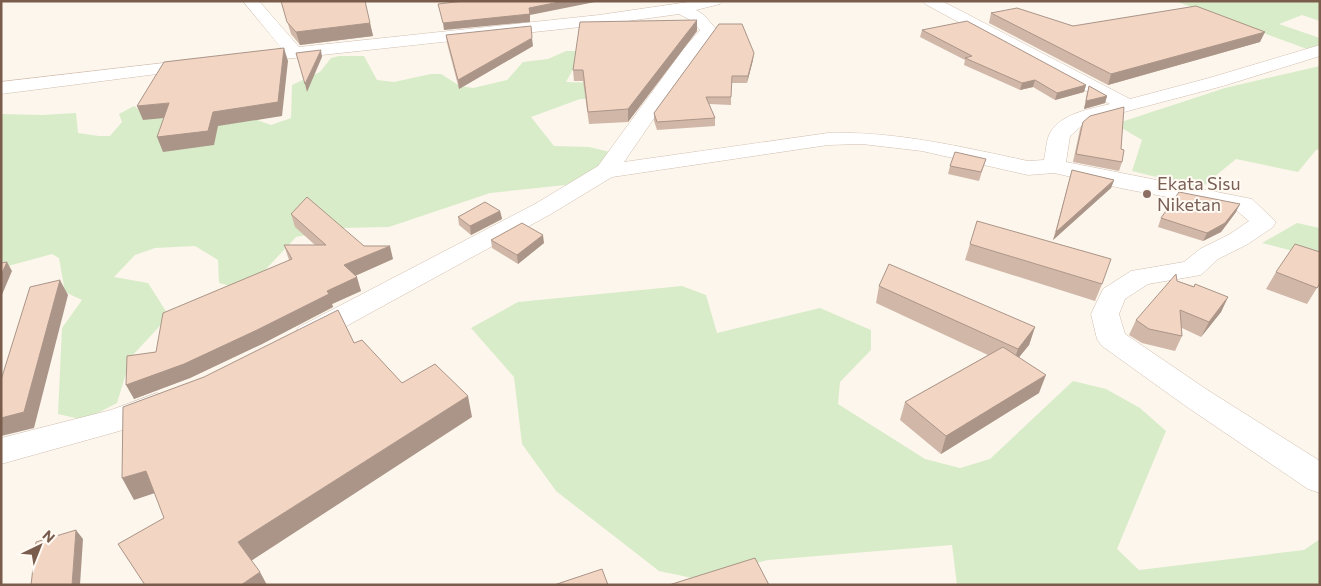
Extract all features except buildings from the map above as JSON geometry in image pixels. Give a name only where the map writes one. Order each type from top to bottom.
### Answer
[{"type":"street","points":[[251,1],[295,53]]},
{"type":"street","points":[[236,60],[589,21],[682,9],[715,1]]},
{"type":"street","points":[[930,1],[1127,105]]},
{"type":"street","points":[[291,344],[544,209],[606,171],[691,51],[709,30],[698,18],[682,9]]},
{"type":"street","points":[[1054,166],[1060,134],[1079,118],[1216,82],[1320,50]]},
{"type":"street","points":[[1,88],[217,62]]},
{"type":"street","points":[[606,171],[828,139],[862,138],[922,145],[1028,168],[1054,166],[1125,182],[1244,204],[1264,222],[1239,239],[1209,254],[1192,269],[1140,277],[1113,295],[1105,314],[1112,339],[1198,399],[1320,479]]},
{"type":"street","points":[[1,451],[118,420],[177,397]]},
{"type":"green space","points":[[1175,1],[1320,1],[1320,21],[1302,15],[1279,24],[1320,38],[1320,46],[1307,49]]},
{"type":"green space","points":[[566,51],[583,51],[566,82],[647,84],[634,97],[580,99],[531,117],[554,146],[589,147],[610,152],[585,183],[490,193],[389,227],[339,228],[296,237],[253,283],[239,288],[219,283],[218,260],[195,246],[155,248],[135,255],[114,277],[148,283],[169,316],[131,357],[117,403],[84,420],[58,414],[62,328],[82,300],[65,292],[59,258],[52,254],[1,268],[1,114],[42,115],[76,113],[78,133],[99,136],[110,136],[122,122],[119,114],[134,106],[152,118],[237,113],[271,125],[291,118],[292,85],[320,72],[331,58],[339,56],[364,56],[377,80],[394,82],[431,74],[441,74],[460,86],[473,88],[507,80],[523,62],[548,59]]},
{"type":"green space","points":[[1320,66],[1320,149],[1316,150],[1298,172],[1236,159],[1201,188],[1132,171],[1142,140],[1115,124],[1225,88]]},
{"type":"green space","points":[[1297,223],[1320,228],[1320,258],[1262,243]]},
{"type":"green space","points":[[682,286],[706,295],[717,333],[820,308],[871,330],[871,350],[840,382],[838,404],[925,459],[960,468],[990,459],[1073,381],[1106,389],[1140,408],[1166,431],[1117,549],[1139,570],[1304,550],[1320,539],[1320,585],[957,585],[952,545],[768,560],[697,579],[659,571],[556,491],[522,444],[514,377],[471,328],[518,302]]},
{"type":"place","name":"Ekata Sisu Niketan","points":[[1147,194]]}]
